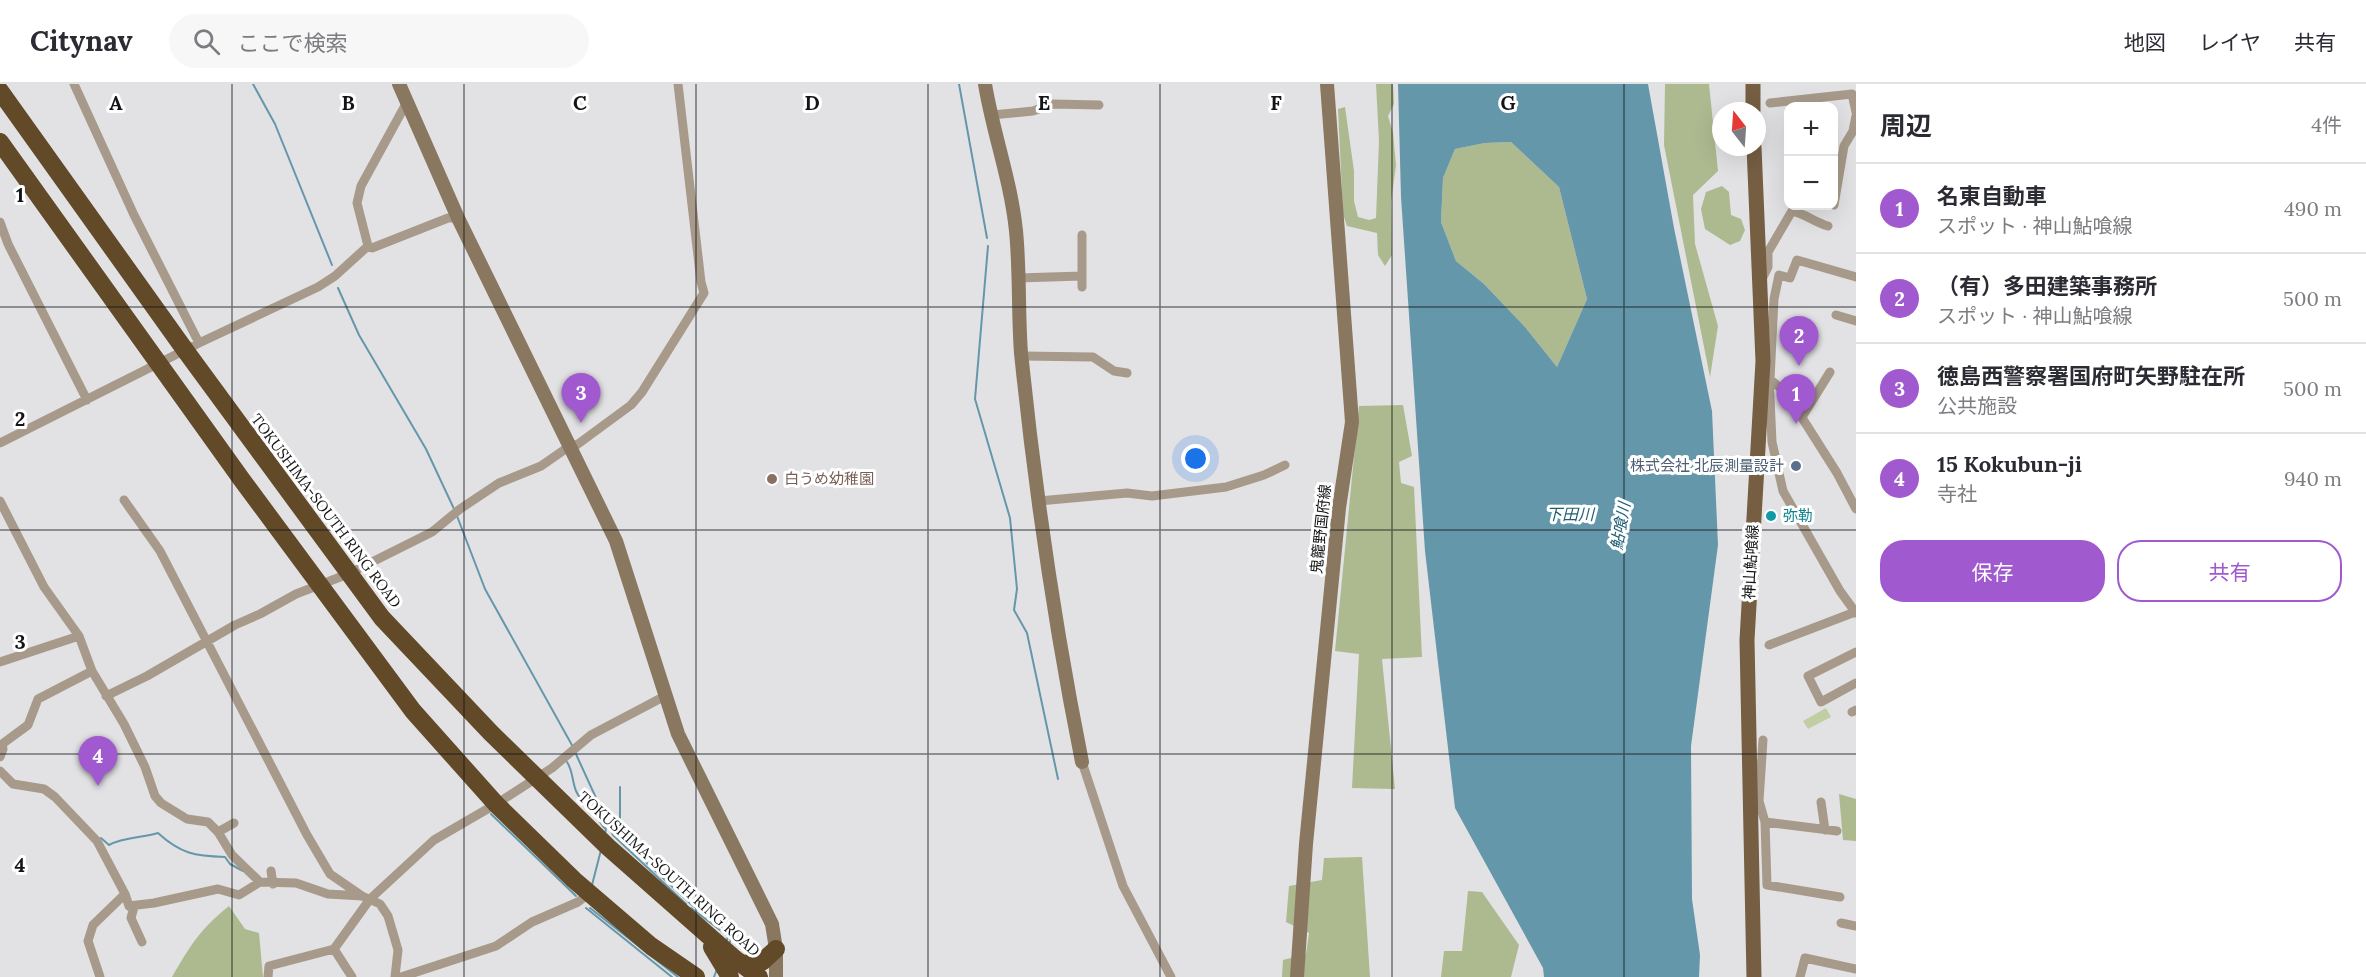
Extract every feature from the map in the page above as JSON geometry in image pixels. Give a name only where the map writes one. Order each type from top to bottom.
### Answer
[{"type":"highway","name":"TOKUSHIMA-SOUTH RING ROAD","points":[[0,91],[192,347],[348,574],[382,618],[443,684],[608,847],[702,930],[736,971],[759,977]]},
{"type":"highway","points":[[0,142],[158,363],[413,711],[496,804],[590,893],[651,946],[696,977]]},
{"type":"highway","points":[[736,971],[758,964],[776,949]]},
{"type":"main road","points":[[1753,84],[1754,102]]},
{"type":"main road","name":"神山鮎喰線","points":[[1754,156],[1763,361],[1747,640],[1754,801],[1754,977]]},
{"type":"street","points":[[74,84],[192,347]]},
{"type":"street","points":[[399,84],[458,218],[616,541],[678,734],[772,924],[776,949],[776,977]]},
{"type":"street","points":[[106,696],[147,676],[235,625],[319,584],[348,574],[432,532],[499,483],[541,466],[631,405],[642,392],[704,293],[699,272],[678,84]]},
{"type":"street","points":[[986,84],[1010,190],[1016,231],[1022,356],[1039,501],[1070,702],[1082,762],[1123,886],[1171,977]]},
{"type":"street","name":"鬼籠野国府線","points":[[1297,977],[1306,844],[1340,508],[1352,422],[1327,84]]},
{"type":"street","points":[[1838,180],[1844,146],[1853,131],[1856,114],[1851,84]]},
{"type":"street","points":[[1770,103],[1852,94]]},
{"type":"street","points":[[368,246],[357,203],[361,186],[407,102]]},
{"type":"street","points":[[992,115],[1032,111],[1053,104],[1099,105]]},
{"type":"street","points":[[1758,283],[1768,267],[1768,252],[1792,212],[1805,210],[1812,222],[1828,226]]},
{"type":"street","points":[[368,246],[372,248],[448,218],[458,218]]},
{"type":"street","points":[[0,222],[8,244],[87,400]]},
{"type":"street","points":[[1082,235],[1082,287]]},
{"type":"street","points":[[0,443],[158,363],[318,287],[335,276],[368,246]]},
{"type":"street","points":[[1769,645],[1855,613],[1783,491],[1772,442],[1770,379],[1774,299],[1779,275],[1790,278],[1797,260],[1856,277]]},
{"type":"street","points":[[1018,278],[1082,276]]},
{"type":"street","points":[[1836,315],[1856,321]]},
{"type":"street","points":[[1022,356],[1093,357],[1113,371],[1127,373]]},
{"type":"street","points":[[1763,361],[1770,379],[1787,394],[1837,473],[1856,509]]},
{"type":"street","points":[[1802,417],[1830,372]]},
{"type":"street","points":[[1039,501],[1126,493],[1152,496],[1226,487],[1264,475],[1286,465]]},
{"type":"street","points":[[124,500],[160,551],[313,845],[330,873],[385,910],[398,950],[395,977]]},
{"type":"street","points":[[0,501],[44,587],[79,636],[92,671],[135,746],[155,796],[161,803],[187,819],[208,822],[218,832],[232,855],[260,882],[273,884],[289,882],[328,894],[366,898]]},
{"type":"street","points":[[0,662],[79,636]]},
{"type":"street","points":[[1856,652],[1808,676],[1821,702],[1856,683]]},
{"type":"street","points":[[0,757],[2,744],[28,724],[38,699],[92,671]]},
{"type":"street","points":[[268,977],[269,966],[334,949],[366,898],[434,840],[537,777],[591,735],[665,696]]},
{"type":"street","points":[[1763,740],[1754,801],[1765,822],[1767,885],[1840,897]]},
{"type":"street","points":[[0,771],[13,784],[44,789],[55,797],[97,842],[129,906],[134,907],[218,889],[239,895],[260,882]]},
{"type":"street","points":[[1821,802],[1826,830]]},
{"type":"street","points":[[1765,822],[1837,831]]},
{"type":"street","points":[[218,832],[234,823]]},
{"type":"street","points":[[272,871],[273,884]]},
{"type":"street","points":[[400,977],[496,946],[532,922],[578,902],[590,893]]},
{"type":"street","points":[[100,977],[88,941],[93,924],[125,894]]},
{"type":"street","points":[[134,907],[131,918],[142,942]]},
{"type":"street","points":[[1840,923],[1856,926]]},
{"type":"street","points":[[334,949],[352,977]]},
{"type":"street","points":[[1800,977],[1805,958],[1853,972]]},
{"type":"green space","points":[[1376,84],[1393,84],[1394,104],[1388,116],[1393,133],[1396,165],[1391,202],[1392,255],[1385,266],[1378,255],[1377,233],[1347,226],[1343,214],[1338,109],[1345,107],[1354,171],[1354,201],[1358,217],[1369,220],[1376,218],[1379,141]]},
{"type":"green space","points":[[1665,84],[1709,84],[1712,156],[1716,156],[1718,171],[1693,195],[1695,244],[1718,326],[1710,377],[1664,145]]},
{"type":"green space","points":[[1511,142],[1559,187],[1587,299],[1557,367],[1525,327],[1484,284],[1456,261],[1441,222],[1443,178],[1455,149],[1485,143]]},
{"type":"green space","points":[[1722,186],[1729,192],[1731,215],[1741,219],[1745,230],[1740,241],[1730,245],[1705,229],[1701,209],[1706,192]]},
{"type":"green space","points":[[1403,405],[1412,456],[1399,462],[1401,483],[1414,487],[1422,657],[1382,659],[1395,789],[1352,788],[1359,654],[1335,651],[1359,406]]},
{"type":"green space","points":[[1826,708],[1831,717],[1808,729],[1803,721]]},
{"type":"green space","points":[[1839,794],[1856,799],[1856,841],[1843,840]]},
{"type":"green space","points":[[1362,857],[1370,977],[1282,977],[1283,960],[1306,954],[1309,933],[1286,922],[1289,886],[1322,880],[1324,858]]},
{"type":"green space","points":[[1468,891],[1482,892],[1519,945],[1511,977],[1441,977],[1444,951],[1462,951]]},
{"type":"green space","points":[[229,906],[245,929],[259,933],[263,977],[172,977],[196,939],[210,922]]},
{"type":"water","name":"下田川","points":[[1398,84],[1648,84],[1674,228],[1712,411],[1718,545],[1691,746],[1692,899],[1700,955],[1699,977],[1544,977],[1543,968],[1455,808],[1425,551],[1401,197]],"holes":[[[1511,142],[1559,187],[1587,299],[1557,367],[1525,327],[1484,284],[1456,261],[1441,222],[1443,178],[1455,149],[1485,143]]]},
{"type":"waterway","points":[[253,84],[275,124],[332,265]]},
{"type":"waterway","points":[[959,84],[987,238]]},
{"type":"waterway","points":[[988,246],[975,399],[1010,518],[1017,589],[1014,610],[1027,633],[1058,779]]},
{"type":"waterway","points":[[338,288],[359,335],[426,449],[455,511]]},
{"type":"waterway","points":[[457,516],[485,589],[573,747]]},
{"type":"waterway","points":[[575,752],[613,835],[686,904]]},
{"type":"waterway","points":[[567,762],[578,794],[597,816],[606,829],[605,833]]},
{"type":"waterway","points":[[620,787],[620,838],[692,905],[732,935],[730,942]]},
{"type":"waterway","points":[[491,814],[576,896]]},
{"type":"waterway","points":[[101,838],[109,845],[121,840],[158,833],[181,850],[197,855],[225,857],[230,864],[243,871]]},
{"type":"waterway","points":[[592,885],[601,850]]},
{"type":"waterway","points":[[586,908],[672,977]]},
{"type":"waterway","points":[[590,908],[678,977]]},
{"type":"waterway","points":[[691,908],[728,936],[727,940]]},
{"type":"waterway","points":[[714,977],[717,969]]},
{"type":"place","name":"（有）多田建築事務所","points":[[1799,366]]},
{"type":"place","name":"徳島西警察署国府町矢野駐在所","points":[[581,423]]},
{"type":"place","name":"名東自動車","points":[[1796,424]]},
{"type":"place","name":"株式会社 北辰測量設計","points":[[1796,466]]},
{"type":"place","name":"白うめ幼稚園","points":[[772,479]]},
{"type":"place","name":"弥勒","points":[[1771,516]]},
{"type":"place","name":"15 Kokubun-ji","points":[[98,786]]},
{"type":"water label","name":"鮎喰川","points":[[1620,526]]}]
